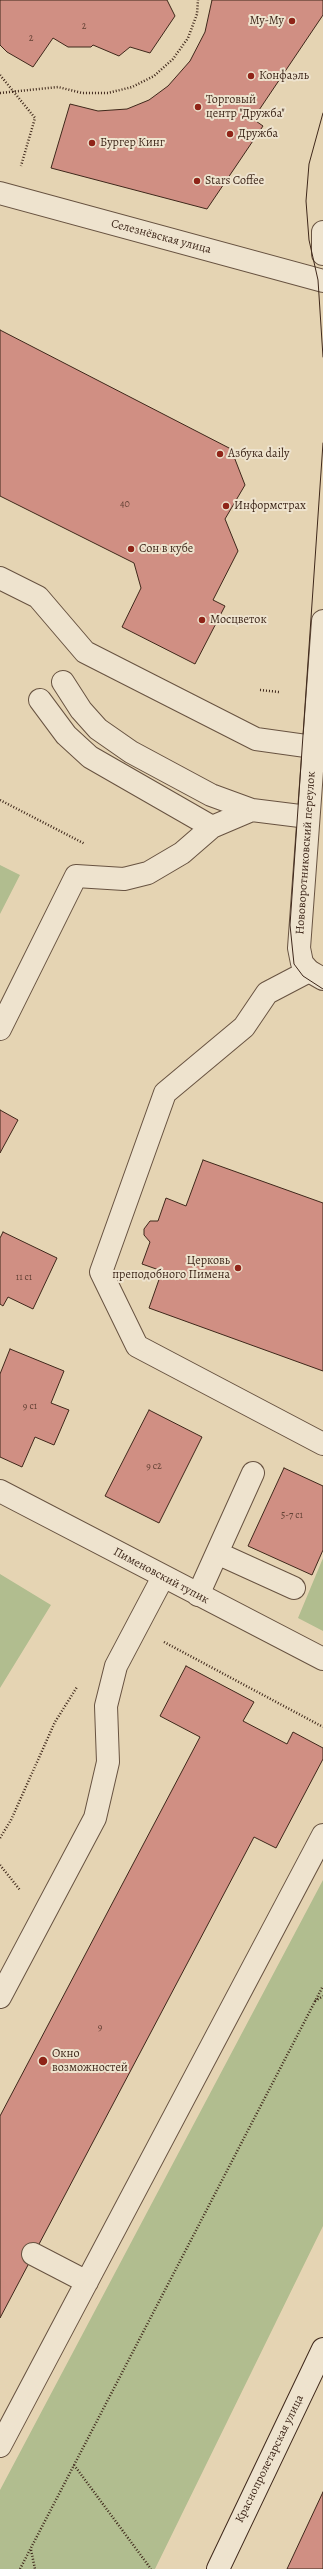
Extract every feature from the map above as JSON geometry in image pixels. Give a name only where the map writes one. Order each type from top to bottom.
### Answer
[{"type":"street","name":"Селезнёвская улица","points":[[0,193],[323,281]]},
{"type":"street","points":[[323,232],[323,254]]},
{"type":"street","points":[[0,578],[38,597],[86,652],[256,739],[313,747]]},
{"type":"street","name":"Нововоротниковский переулок","points":[[316,975],[302,963],[299,948],[308,816],[317,780],[313,747],[323,621]]},
{"type":"street","points":[[63,682],[81,710],[98,729],[131,752],[211,795],[252,810],[308,816]]},
{"type":"street","points":[[40,700],[66,735],[90,757],[212,827]]},
{"type":"street","points":[[0,1029],[76,876],[124,879],[148,872],[182,854],[212,827],[252,810]]},
{"type":"street","points":[[316,975],[268,993],[244,1027],[166,1093],[102,1272],[137,1346],[323,1444]]},
{"type":"street","points":[[198,1595],[253,1473]]},
{"type":"street","name":"Пименовский тупик","points":[[0,1491],[323,1659]]},
{"type":"street","points":[[217,1554],[294,1588]]},
{"type":"street","points":[[0,1997],[95,1818],[108,1762],[106,1706],[116,1666],[163,1577]]},
{"type":"street","points":[[0,2446],[323,1834]]},
{"type":"street","points":[[33,2254],[87,2282]]},
{"type":"street","name":"Краснопролетарская улица","points":[[218,2569],[323,2349]]},
{"type":"path","points":[[0,93],[58,88],[82,93],[108,93],[132,88],[154,76],[173,59],[188,38],[197,14],[198,0]]},
{"type":"path","points":[[0,75],[35,118],[21,168]]},
{"type":"path","points":[[260,690],[279,692]]},
{"type":"path","points":[[0,800],[88,845]]},
{"type":"path","points":[[136,1628],[323,1726]]},
{"type":"path","points":[[0,1838],[10,1820],[55,1722],[80,1681]]},
{"type":"path","points":[[20,2569],[323,1986]]},
{"type":"path","points":[[315,2002],[323,1996]]},
{"type":"path","points":[[74,2465],[151,2569]]},
{"type":"path","points":[[30,2549],[35,2569]]},
{"type":"green space","points":[[0,865],[20,875],[0,914]]},
{"type":"green space","points":[[323,1558],[323,1631],[298,1618]]},
{"type":"green space","points":[[0,1574],[51,1605],[0,1688]]},
{"type":"green space","points":[[323,1880],[323,2226],[155,2569],[0,2569],[0,2490]]},
{"type":"building","points":[[0,0],[167,0],[175,16],[150,53],[130,47],[119,56],[93,45],[91,47],[68,47],[53,38],[33,67],[7,52],[0,45]]},
{"type":"building","name":"Торговый центр \"Дружба\"","points":[[212,0],[323,0],[323,15],[253,119],[263,126],[207,209],[51,168],[70,104],[98,111],[127,109],[149,100],[168,86],[190,61],[205,32]]},
{"type":"building","points":[[0,330],[231,449],[245,485],[225,519],[238,551],[213,600],[225,606],[195,664],[122,627],[141,588],[134,563],[0,496]]},
{"type":"building","points":[[0,1110],[18,1120],[0,1153]]},
{"type":"building","name":"Церковь преподобного Пимена","points":[[203,1160],[323,1203],[323,1371],[149,1308],[162,1271],[142,1264],[150,1242],[144,1235],[144,1229],[150,1221],[158,1221],[166,1198],[186,1206]]},
{"type":"building","points":[[3,1232],[57,1258],[33,1309],[8,1297],[3,1306],[0,1304],[0,1238]]},
{"type":"building","points":[[10,1349],[64,1371],[51,1403],[69,1410],[54,1445],[35,1437],[22,1467],[0,1457],[0,1374]]},
{"type":"building","points":[[149,1410],[202,1437],[159,1523],[105,1496]]},
{"type":"building","points":[[284,1468],[323,1486],[323,1550],[312,1575],[248,1546]]},
{"type":"building","points":[[186,1666],[254,1702],[243,1721],[287,1744],[293,1732],[323,1748],[323,1759],[276,1848],[254,1837],[0,2318],[0,2116],[200,1737],[160,1716]]},
{"type":"building","points":[[323,2492],[323,2569],[287,2569]]},
{"type":"tram line","points":[[323,113],[309,164],[306,201],[309,240],[318,280],[323,357]]},
{"type":"tram line","points":[[323,443],[290,925],[294,964],[303,976],[323,989]]},
{"type":"place","name":"Му-Му","points":[[292,21]]},
{"type":"place","name":"Конфаэль","points":[[251,76]]},
{"type":"place","name":"Торговый центр \"Дружба\"","points":[[198,107]]},
{"type":"place","name":"Дружба","points":[[230,134]]},
{"type":"place","name":"Бургер Кинг","points":[[92,143]]},
{"type":"place","name":"Stars Coffee","points":[[197,181]]},
{"type":"place","name":"Азбука daily","points":[[220,454]]},
{"type":"place","name":"Информстрах","points":[[226,506]]},
{"type":"place","name":"Сон в кубе","points":[[131,549]]},
{"type":"place","name":"Мосцветок","points":[[202,620]]},
{"type":"place","name":"Церковь преподобного Пимена","points":[[238,1268]]},
{"type":"place","name":"Окно возможностей","points":[[43,2061]]}]
